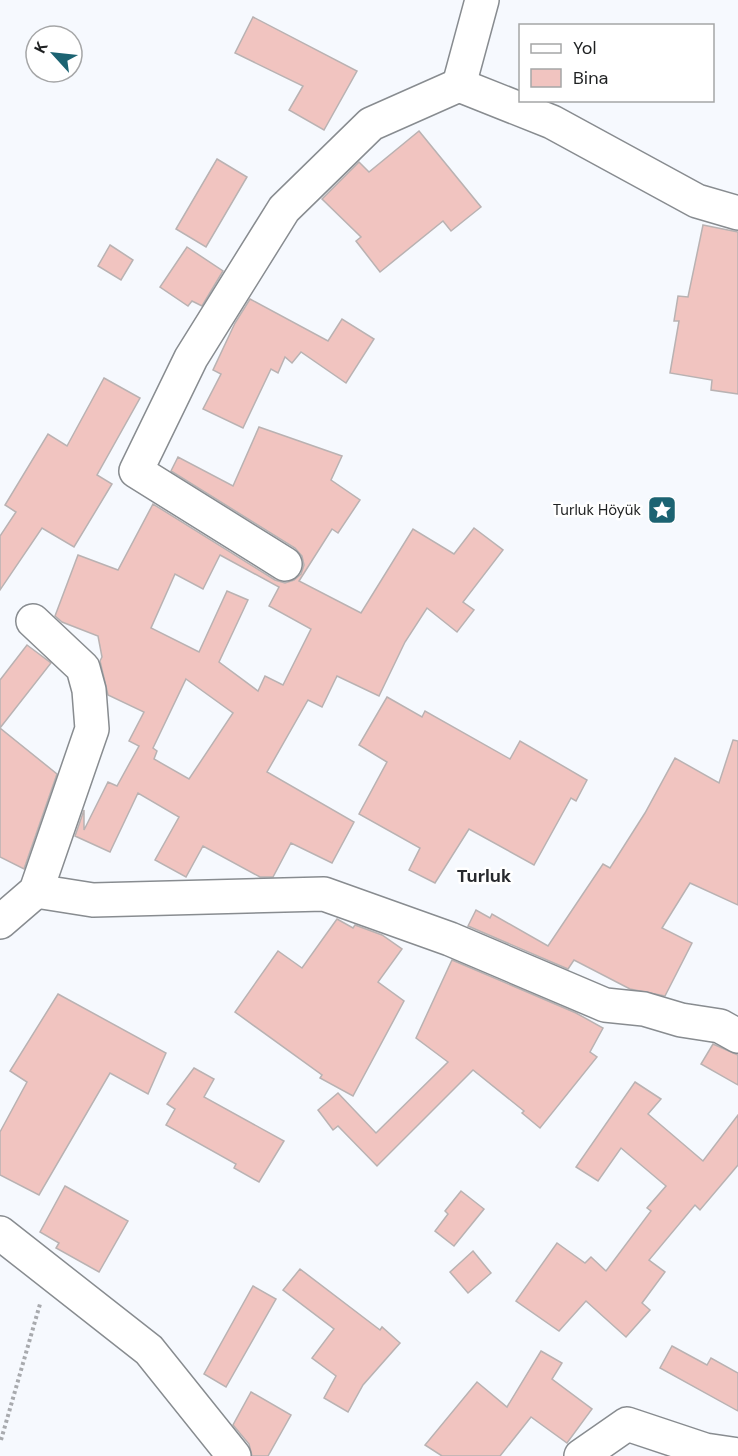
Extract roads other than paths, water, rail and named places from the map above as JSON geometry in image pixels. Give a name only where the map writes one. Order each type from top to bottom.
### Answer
[{"type":"street","points":[[459,85],[482,0]]},
{"type":"street","points":[[285,564],[136,471],[191,358],[284,209],[371,124],[459,85],[552,122],[697,201],[738,213]]},
{"type":"street","points":[[0,922],[36,891],[92,729],[89,690],[83,668],[33,621]]},
{"type":"street","points":[[36,891],[93,900],[324,894],[450,939],[605,1005],[644,1009],[681,1020],[720,1026],[738,1036]]},
{"type":"street","points":[[0,1233],[149,1350],[234,1456]]},
{"type":"street","points":[[581,1456],[627,1424],[705,1450],[738,1455]]},
{"type":"place","name":"Turluk Höyük","points":[[662,510]]},
{"type":"district","name":"Turluk","points":[[484,876]]}]
